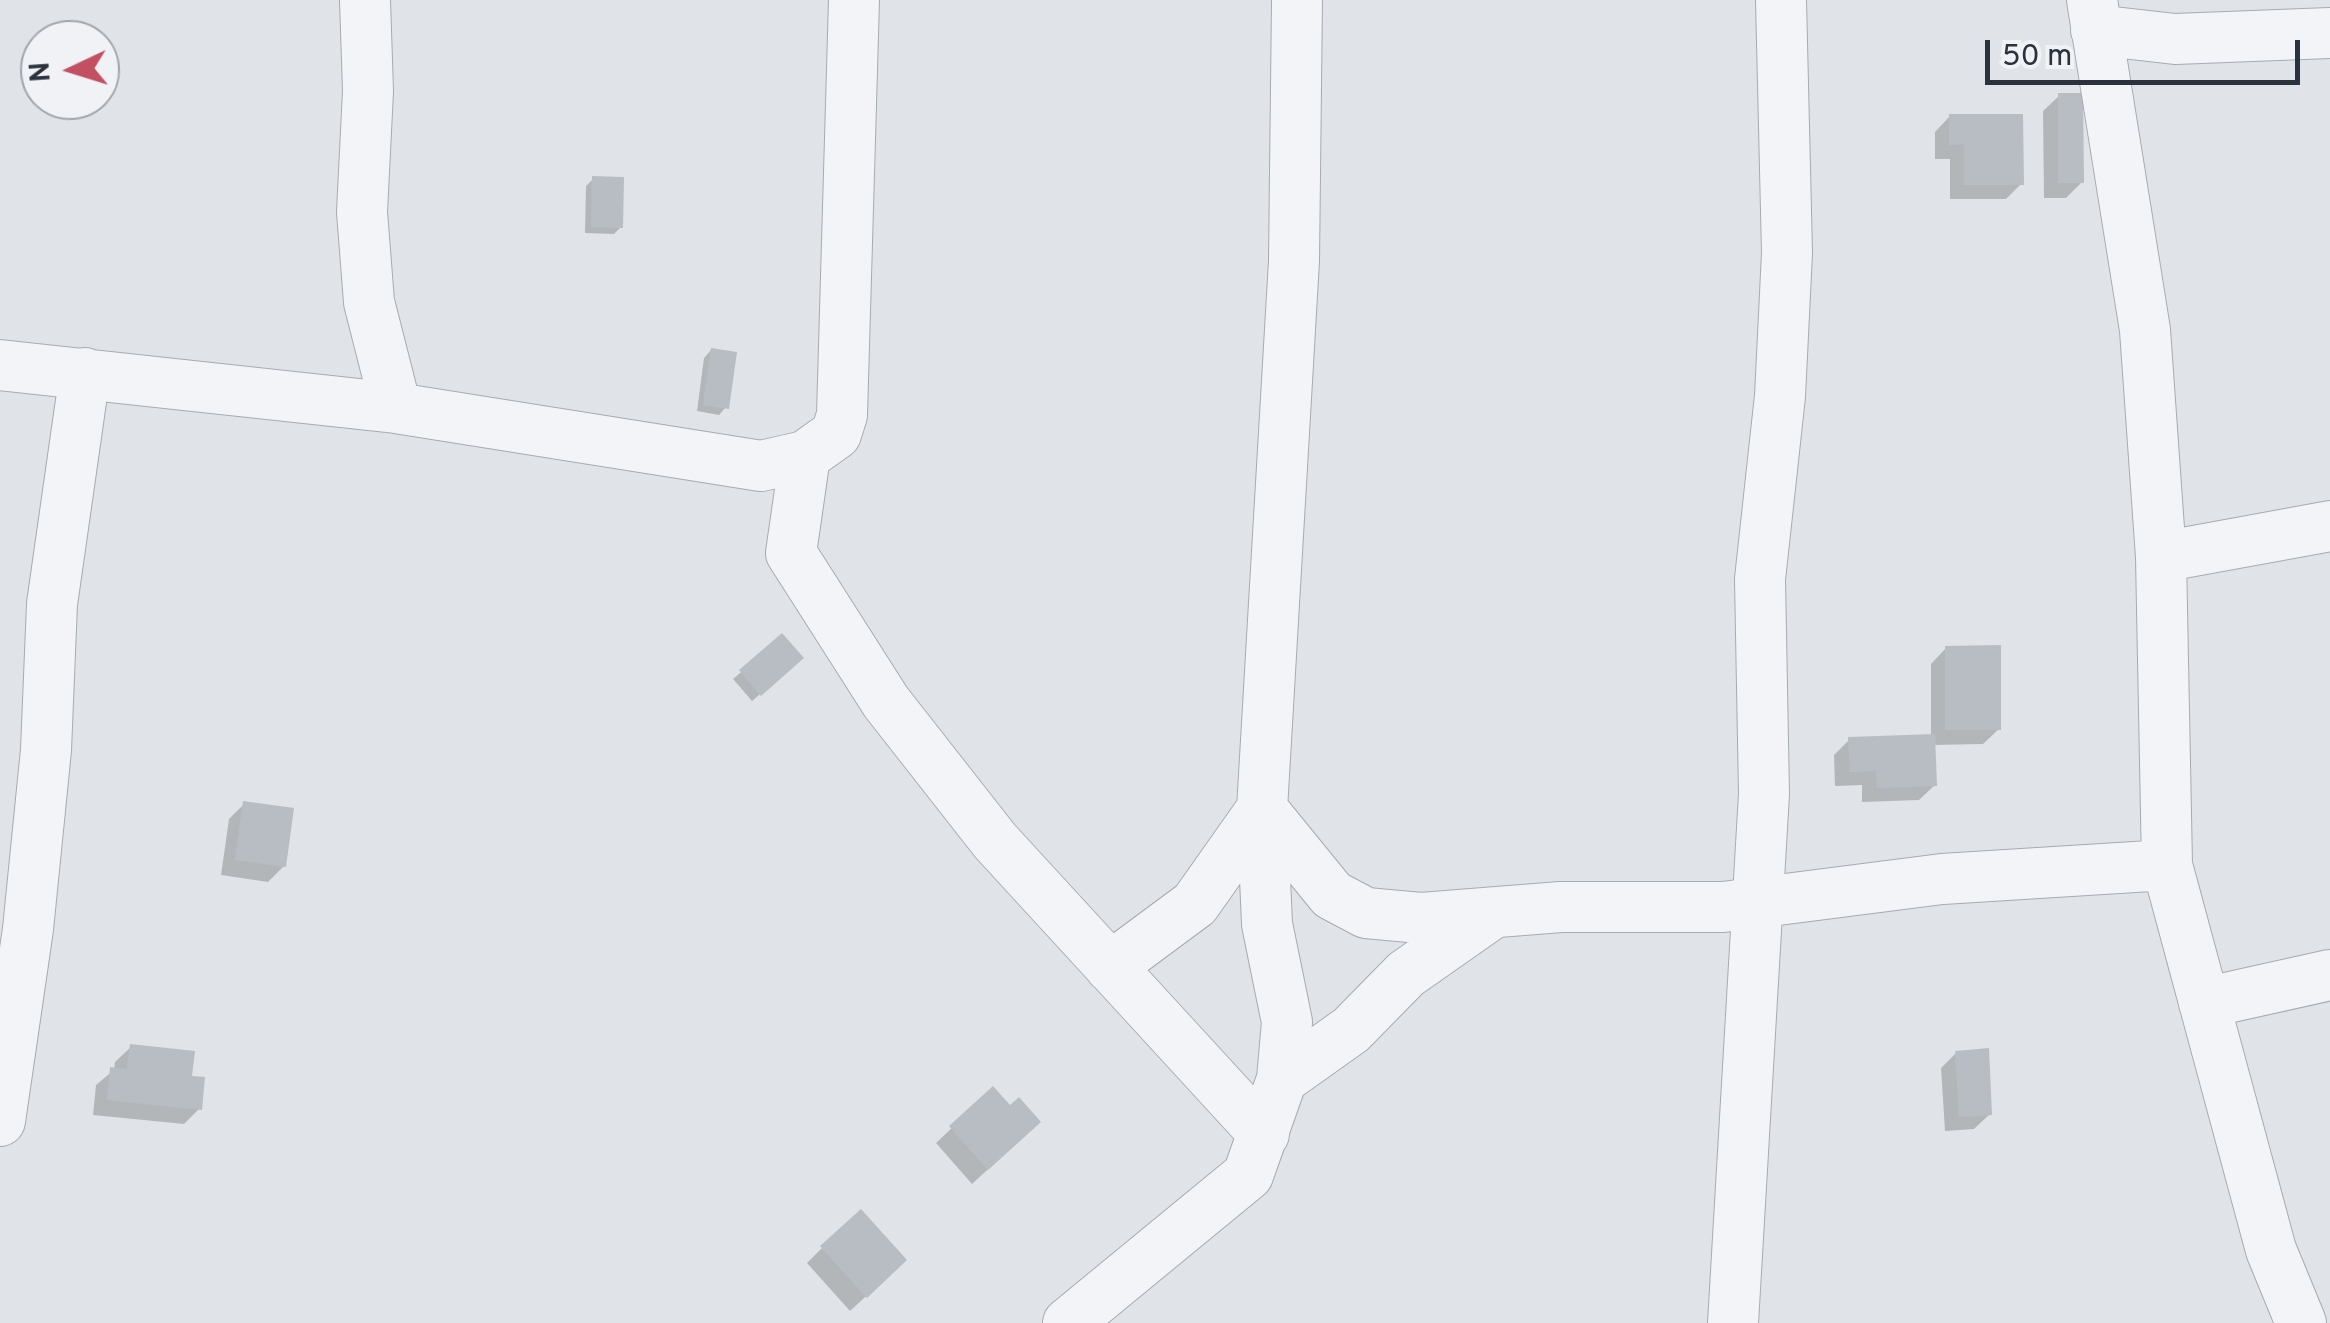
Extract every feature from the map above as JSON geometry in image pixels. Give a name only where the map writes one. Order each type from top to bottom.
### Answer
[{"type":"street","points":[[365,0],[368,90],[362,212],[368,302],[396,408]]},
{"type":"street","points":[[0,365],[396,408],[761,466],[805,456],[836,434],[842,415],[854,0]]},
{"type":"street","points":[[1068,1323],[1248,1175],[1282,1079],[1287,1022],[1267,924],[1262,809],[1294,261],[1298,0]]},
{"type":"street","points":[[1733,1323],[1764,794],[1760,578],[1780,396],[1787,253],[1782,0]]},
{"type":"street","points":[[2301,1323],[2271,1250],[2167,865],[2161,557],[2145,330],[2094,15],[2175,39],[2330,33]]},
{"type":"street","points":[[0,1122],[32,890],[46,750],[52,604],[85,373]]},
{"type":"street","points":[[805,456],[791,553],[886,702],[995,841],[1264,1134]]},
{"type":"street","points":[[2161,557],[2330,526]]},
{"type":"street","points":[[1110,967],[1195,904],[1262,809]]},
{"type":"street","points":[[1262,809],[1332,894],[1366,913],[1421,918],[1561,907],[1723,907],[1961,878],[2167,865]]},
{"type":"street","points":[[1282,1079],[1352,1030],[1406,974],[1493,913]]},
{"type":"street","points":[[2204,1003],[2330,975]]},
{"type":"building","points":[[2058,93],[2083,93],[2084,183],[2058,183]]},
{"type":"building","points":[[1949,114],[2023,114],[2024,185],[1964,185],[1964,144],[1949,145]]},
{"type":"building","points":[[592,176],[624,177],[623,228],[591,227]]},
{"type":"building","points":[[711,348],[737,352],[729,409],[703,405]]},
{"type":"building","points":[[782,633],[804,658],[761,696],[739,670]]},
{"type":"building","points":[[2001,645],[2001,730],[1945,730],[1945,646]]},
{"type":"building","points":[[1935,734],[1937,786],[1877,788],[1876,771],[1850,772],[1848,737]]},
{"type":"building","points":[[243,801],[294,808],[286,867],[235,860]]},
{"type":"building","points":[[130,1044],[195,1051],[192,1076],[205,1077],[202,1110],[107,1100],[110,1067],[127,1069]]},
{"type":"building","points":[[1989,1048],[1992,1115],[1959,1117],[1955,1051]]},
{"type":"building","points":[[993,1086],[1010,1105],[1019,1097],[1041,1122],[988,1170],[949,1126]]},
{"type":"building","points":[[861,1209],[907,1260],[867,1298],[820,1246]]}]
